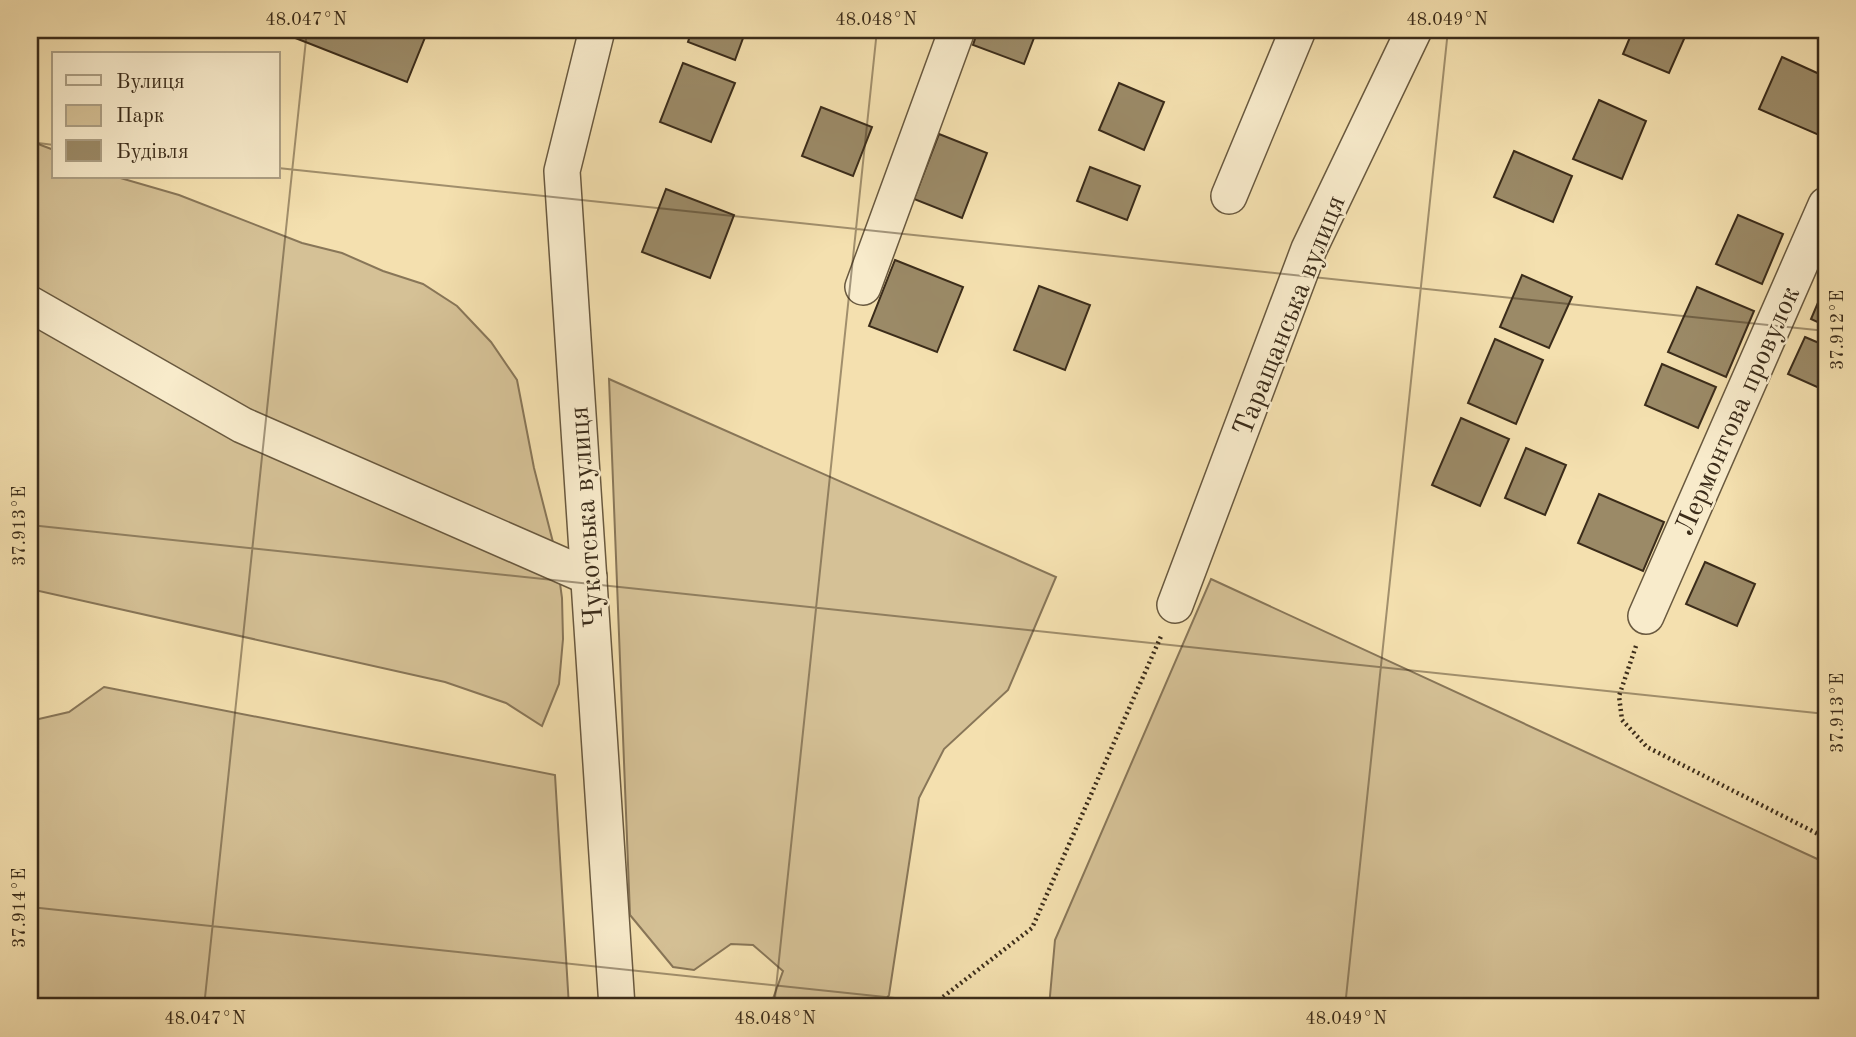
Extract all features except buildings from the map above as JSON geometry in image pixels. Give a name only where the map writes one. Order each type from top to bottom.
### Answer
[{"type":"street","name":"Чукотська вулиця","points":[[597,30],[562,171],[617,1007]]},
{"type":"street","points":[[863,288],[957,30]]},
{"type":"street","points":[[1229,196],[1298,30]]},
{"type":"street","name":"Таращанська вулиця","points":[[1175,605],[1309,249],[1414,30]]},
{"type":"street","name":"Лермонтова провулок","points":[[1646,616],[1826,205]]},
{"type":"street","points":[[30,304],[242,425],[589,577]]},
{"type":"path","points":[[930,1007],[1032,928],[1175,605]]},
{"type":"path","points":[[1646,616],[1619,696],[1622,720],[1647,747],[1826,838]]},
{"type":"green space","points":[[30,141],[52,149],[52,178],[120,178],[179,195],[302,243],[342,253],[383,271],[423,284],[457,306],[491,342],[517,380],[534,468],[556,554],[562,598],[563,639],[559,684],[542,726],[506,703],[445,682],[30,589]]},
{"type":"green space","points":[[609,379],[1056,577],[1008,690],[944,749],[919,798],[889,995],[880,1007],[770,1007],[783,971],[753,945],[731,944],[694,970],[673,967],[630,915]]},
{"type":"green space","points":[[1211,579],[1826,863],[1826,1007],[1049,1007],[1055,940]]},
{"type":"green space","points":[[104,687],[555,775],[569,1007],[30,1007],[30,721],[69,712]]}]
